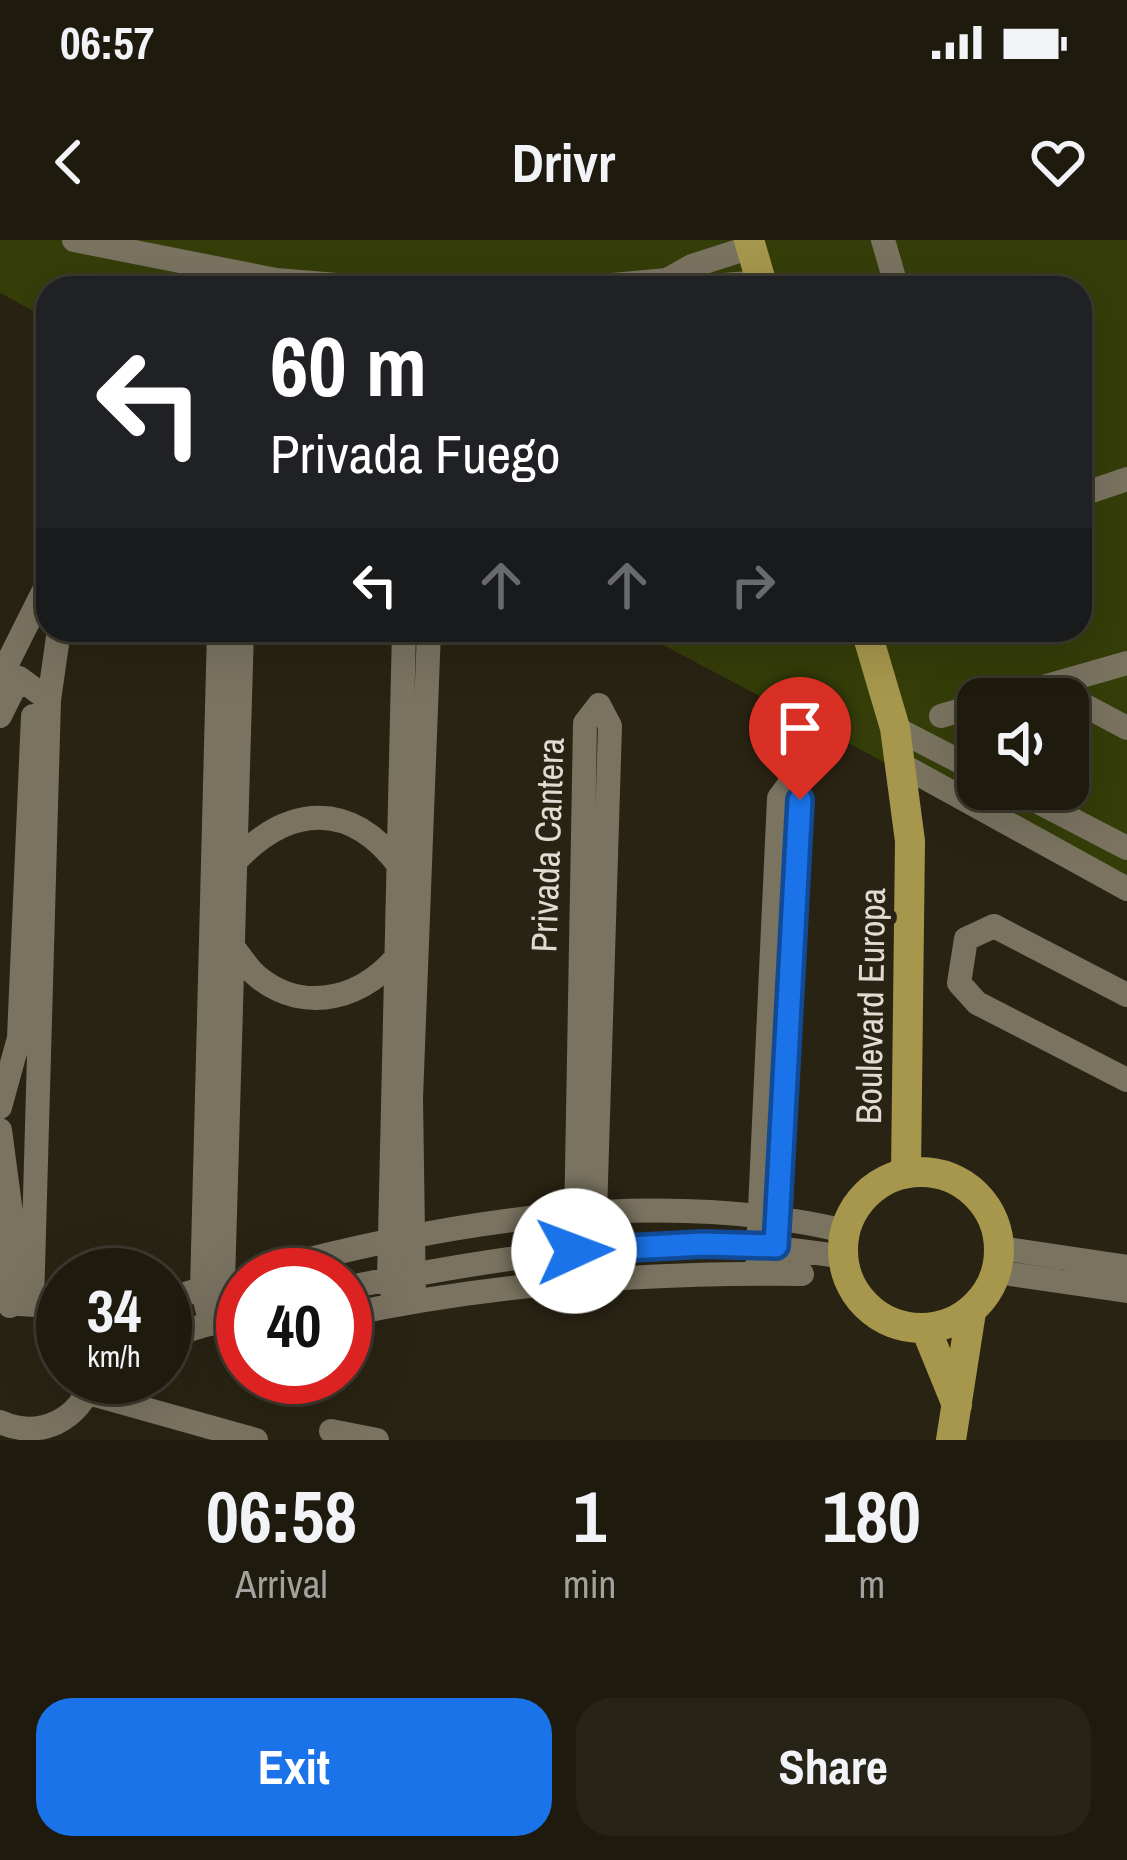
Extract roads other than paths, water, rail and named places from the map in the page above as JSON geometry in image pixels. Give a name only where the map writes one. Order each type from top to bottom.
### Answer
[{"type":"main road","points":[[750,244],[760,276]]},
{"type":"main road","name":"Boulevard Europa","points":[[870,642],[896,728],[910,842],[907,1173]]},
{"type":"main road","points":[[934,1172],[960,1181],[981,1198],[995,1222],[999,1260],[987,1294],[950,1324],[926,1329],[902,1327],[880,1318],[861,1302],[849,1281],[844,1244],[867,1193],[907,1173],[934,1172]]},
{"type":"main road","points":[[951,1440],[970,1312]]},
{"type":"main road","points":[[926,1329],[957,1405]]},
{"type":"street","points":[[74,240],[257,276]]},
{"type":"street","points":[[883,240],[894,276]]},
{"type":"street","points":[[674,276],[750,244]]},
{"type":"street","points":[[1092,491],[1127,479]]},
{"type":"street","points":[[0,716],[17,682],[36,621]]},
{"type":"street","points":[[14,1307],[38,1148],[35,897],[17,682],[49,642]]},
{"type":"street","points":[[217,1111],[235,949],[238,859],[230,709],[221,642]]},
{"type":"street","points":[[227,1248],[217,1111],[213,889],[240,642]]},
{"type":"street","points":[[401,1097],[419,893],[414,735],[405,642]]},
{"type":"street","points":[[402,1290],[398,865],[427,642]]},
{"type":"street","points":[[1075,678],[1127,663]]},
{"type":"street","name":"Privada Cantera","points":[[586,1279],[594,878],[610,727],[599,705],[585,723],[594,878]]},
{"type":"street","points":[[1089,708],[1127,728]]},
{"type":"street","points":[[941,716],[957,712]]},
{"type":"street","points":[[896,728],[957,760]]},
{"type":"street","points":[[902,765],[1127,889]]},
{"type":"street","points":[[766,1274],[777,1059],[779,798],[790,783],[800,800],[777,1059]]},
{"type":"street","points":[[1054,810],[1127,848]]},
{"type":"street","points":[[213,889],[260,838],[283,824],[309,818],[337,819],[362,829],[384,845],[419,893]]},
{"type":"street","points":[[35,897],[19,1038],[0,1108],[35,1108]]},
{"type":"street","points":[[213,921],[255,975],[281,992],[312,999],[343,996],[371,982],[416,931]]},
{"type":"street","points":[[1127,995],[994,926],[965,939],[959,983],[976,1003],[1127,1080]]},
{"type":"street","points":[[14,1307],[11,1213],[2,1148],[38,1148]]},
{"type":"street","points":[[369,1248],[519,1220],[705,1210],[770,1214],[844,1244]]},
{"type":"street","points":[[372,1303],[512,1256],[844,1244]]},
{"type":"street","points":[[999,1260],[1120,1270]]},
{"type":"street","points":[[372,1289],[802,1274]]},
{"type":"street","points":[[0,1422],[29,1430],[47,1428],[64,1420],[76,1404]]},
{"type":"street","points":[[136,1404],[207,1433],[256,1440]]},
{"type":"street","points":[[331,1431],[377,1440]]}]
